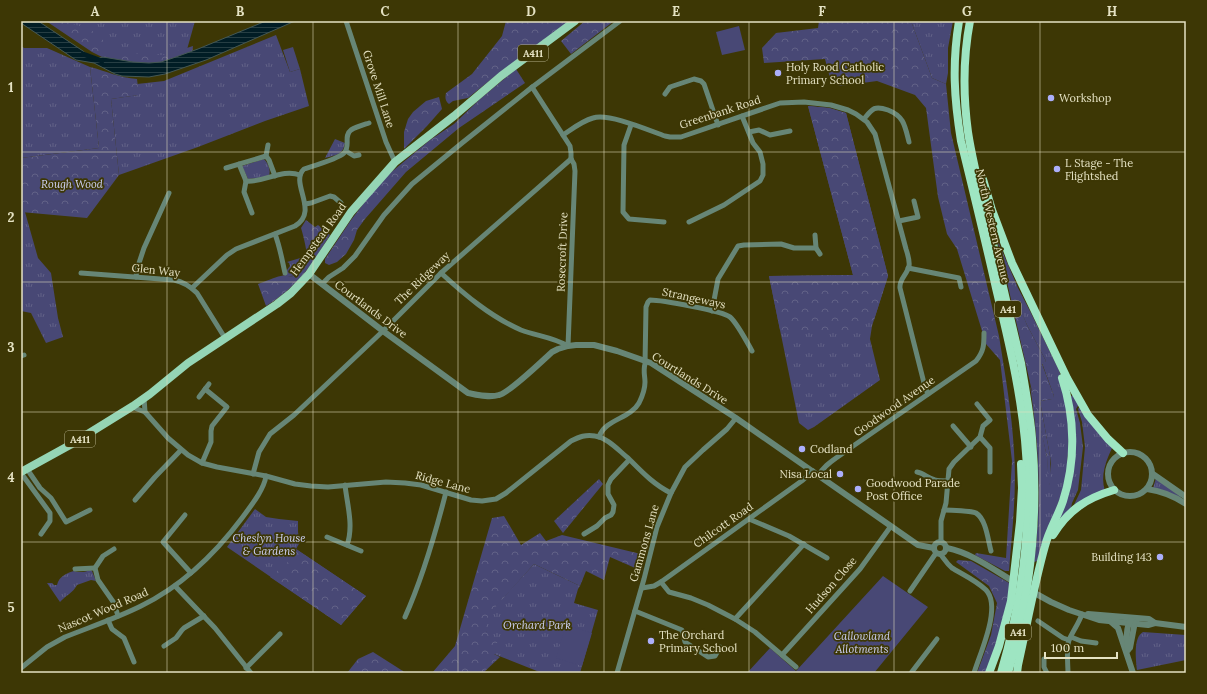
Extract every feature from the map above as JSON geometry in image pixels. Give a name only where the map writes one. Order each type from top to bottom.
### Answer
[{"type":"highway","name":"North Western Avenue","points":[[959,21],[954,62],[954,86],[957,119],[1009,344],[1018,389],[1025,440],[1027,514],[1024,558],[1020,590],[1011,636],[1000,673]]},
{"type":"highway","name":"North Western Avenue","points":[[970,21],[964,68],[968,132],[1020,363],[1032,438],[1034,488],[1029,574],[1020,624],[1008,673]]},
{"type":"highway","points":[[966,108],[980,167],[998,228],[1012,263],[1052,349],[1077,398],[1088,416],[1108,440],[1123,453]]},
{"type":"highway","points":[[989,673],[999,646],[1011,601],[1020,522],[1022,488],[1020,452],[1009,344]]},
{"type":"highway","points":[[1018,673],[1018,665],[1046,544],[1068,483],[1072,447],[1068,398],[1052,349]]},
{"type":"highway","points":[[1041,563],[1055,532],[1065,518],[1073,510],[1085,502],[1114,490]]},
{"type":"main road","name":"Hempstead Road","points":[[23,472],[132,407],[188,363],[277,304],[291,293],[309,274],[351,212],[395,162],[454,116],[501,76],[575,21]]},
{"type":"street","name":"Grove Mill Lane","points":[[346,21],[386,142],[395,162]]},
{"type":"street","points":[[322,284],[329,277],[343,268],[355,256],[384,215],[412,184],[532,88],[620,21]]},
{"type":"street","points":[[665,94],[670,88],[694,80],[701,81],[704,84],[718,125]]},
{"type":"street","name":"Rosecroft Drive","points":[[532,88],[563,135],[571,150],[571,159],[575,170],[568,346]]},
{"type":"street","name":"Greenbank Road","points":[[563,135],[588,119],[598,117],[606,117],[665,136],[676,137],[688,135],[780,103],[804,102],[831,105],[848,110],[864,119],[870,125],[875,134],[908,257],[908,268]]},
{"type":"street","points":[[864,119],[872,110],[876,108],[884,108],[895,113],[901,118],[905,125],[909,142]]},
{"type":"street","points":[[689,222],[724,205],[760,181],[763,175],[763,164],[760,152],[753,143],[742,116]]},
{"type":"street","points":[[192,288],[232,252],[299,223],[304,214],[305,204],[300,185],[300,175],[304,169],[340,156],[346,151],[348,144],[347,136],[349,132],[369,123]]},
{"type":"street","points":[[631,125],[624,145],[624,212],[629,220],[664,222]]},
{"type":"street","points":[[749,132],[759,130],[773,135],[790,131]]},
{"type":"street","points":[[268,145],[266,156],[275,176]]},
{"type":"street","points":[[346,151],[354,156],[359,155]]},
{"type":"street","points":[[226,168],[266,156]]},
{"type":"street","name":"The Ridgeway","points":[[253,474],[259,452],[270,434],[294,415],[383,331],[441,273],[571,159]]},
{"type":"street","points":[[239,164],[243,177],[246,181],[244,192],[252,213]]},
{"type":"street","points":[[246,181],[253,182],[289,172],[300,175]]},
{"type":"street","points":[[136,277],[144,248],[168,193]]},
{"type":"street","points":[[305,204],[330,196],[334,197],[341,203]]},
{"type":"street","points":[[899,221],[918,217],[914,200]]},
{"type":"street","points":[[275,234],[281,250],[285,273]]},
{"type":"street","points":[[816,235],[816,248],[820,254]]},
{"type":"street","points":[[712,311],[718,279],[738,246],[780,244],[794,248],[816,248]]},
{"type":"street","points":[[928,394],[900,293],[900,282],[908,268],[958,278],[961,287]]},
{"type":"street","name":"Glen Way","points":[[81,273],[174,280],[185,283],[197,293],[224,338]]},
{"type":"street","points":[[441,273],[466,297],[503,321],[522,330],[559,341],[568,346]]},
{"type":"street","name":"Courtlands Drive","points":[[309,274],[383,331],[468,393],[482,396],[500,395],[552,352],[568,346],[586,345],[604,347],[657,366],[736,418],[918,545],[937,552]]},
{"type":"street","name":"Strangeways","points":[[645,361],[646,307],[649,301],[653,300],[722,313],[729,316],[752,351]]},
{"type":"street","name":"Goodwood Avenue","points":[[819,475],[822,470],[832,461],[976,361],[982,354],[984,334]]},
{"type":"street","points":[[645,361],[645,386],[638,406],[606,427],[601,432],[599,437],[610,442],[658,486],[670,494]]},
{"type":"street","points":[[199,397],[209,384]]},
{"type":"street","points":[[205,389],[233,411]]},
{"type":"street","points":[[144,398],[145,412]]},
{"type":"street","points":[[910,591],[937,552],[937,543],[940,542],[941,521],[948,491],[949,469],[954,462],[980,437],[983,426],[990,420],[977,404]]},
{"type":"street","name":"Ridge Lane","points":[[132,407],[145,412],[181,450],[202,463],[266,476],[304,486],[319,487],[405,482],[421,485],[476,501],[496,499],[506,493],[571,441],[580,437],[599,437]]},
{"type":"street","points":[[202,463],[211,442],[212,426],[227,407]]},
{"type":"street","name":"Gammons Lane","points":[[616,673],[642,588],[657,527],[670,494],[685,467],[727,429],[736,418]]},
{"type":"street","points":[[953,426],[970,447]]},
{"type":"street","points":[[980,437],[990,448],[990,472]]},
{"type":"street","points":[[135,500],[181,450]]},
{"type":"street","points":[[1132,452],[1143,456],[1149,462],[1152,474],[1151,482],[1147,489],[1141,494],[1129,497],[1121,495],[1114,490],[1108,479],[1108,471],[1113,460],[1123,453],[1132,452]]},
{"type":"street","points":[[584,534],[598,525],[613,512],[614,505],[608,494],[608,485],[629,460]]},
{"type":"street","name":"Chilcott Road","points":[[642,588],[650,587],[661,582],[803,480],[813,471]]},
{"type":"street","points":[[23,472],[51,498],[66,522],[90,510]]},
{"type":"street","points":[[23,472],[50,513],[50,522],[41,534]]},
{"type":"street","points":[[917,472],[922,473],[924,476],[936,481],[948,481]]},
{"type":"street","points":[[1152,474],[1186,497]]},
{"type":"street","name":"Nascot Wood Road","points":[[21,668],[55,642],[152,600],[191,574],[212,554],[235,528],[261,490],[266,480],[266,476]]},
{"type":"street","points":[[345,485],[350,529],[346,545]]},
{"type":"street","points":[[1147,489],[1161,491],[1186,504]]},
{"type":"street","points":[[405,617],[428,560],[446,492]]},
{"type":"street","points":[[944,510],[975,513],[981,518],[985,527],[991,551]]},
{"type":"street","points":[[185,515],[163,542],[183,563],[191,574]]},
{"type":"street","points":[[749,519],[789,536],[827,558]]},
{"type":"street","name":"Hudson Close","points":[[782,655],[860,569],[891,526]]},
{"type":"street","points":[[326,537],[361,551]]},
{"type":"street","points":[[940,542],[946,545],[947,548],[969,555],[1039,596],[1069,610],[1099,620],[1132,621]]},
{"type":"street","points":[[735,619],[804,544]]},
{"type":"street","points":[[937,552],[945,553],[947,548]]},
{"type":"street","points":[[114,549],[103,556],[95,568],[98,580],[114,603],[118,616]]},
{"type":"street","points":[[937,552],[952,568],[984,589],[991,599],[992,614],[974,673]]},
{"type":"street","points":[[75,569],[95,568]]},
{"type":"street","points":[[661,582],[669,592],[691,598],[735,619],[764,638],[796,667]]},
{"type":"street","points":[[174,586],[215,628],[247,671],[280,634]]},
{"type":"street","points":[[635,610],[682,630],[686,642],[708,657],[715,656],[720,647]]},
{"type":"street","points":[[1082,614],[1102,614],[1148,625],[1155,623],[1186,626]]},
{"type":"street","points":[[1068,673],[1068,646],[1070,638],[1080,621],[1082,614]]},
{"type":"street","points":[[164,646],[176,638],[182,630],[204,616]]},
{"type":"street","points":[[108,620],[112,630],[124,638],[134,662]]},
{"type":"street","points":[[1038,621],[1063,638],[1096,643]]},
{"type":"street","points":[[1110,621],[1118,628],[1133,673]]},
{"type":"street","points":[[1128,656],[1133,634],[1132,621]]},
{"type":"street","points":[[910,673],[937,639]]},
{"type":"street","points":[[1044,659],[1044,667],[1047,673]]},
{"type":"green space","points":[[46,21],[61,21],[87,28],[104,41],[107,50],[119,53],[165,55],[193,46],[192,54],[162,63],[135,63],[106,59],[92,52]]},
{"type":"green space","points":[[48,21],[195,21],[186,53],[120,61],[103,57]]},
{"type":"green space","points":[[506,21],[569,21],[468,98],[453,101],[449,104],[445,96],[446,93],[472,74],[502,36]]},
{"type":"green space","points":[[585,21],[614,21],[571,54],[561,41]]},
{"type":"green space","points":[[819,21],[911,21],[932,78],[946,84],[951,133],[999,336],[1010,408],[1015,481],[1009,571],[1005,571],[975,555],[976,553],[1006,558],[1012,461],[1000,360],[986,344],[957,249],[947,234],[938,197],[926,108],[915,95],[877,81],[840,86],[831,82],[825,59],[764,63],[762,48],[776,33],[818,28]]},
{"type":"green space","points":[[911,21],[953,21],[948,48],[948,73],[946,84],[932,78]]},
{"type":"green space","points":[[739,26],[745,50],[722,55],[716,32]]},
{"type":"green space","points":[[276,35],[290,72],[300,69],[309,106],[119,175],[111,99],[138,95],[137,84],[164,81]]},
{"type":"green space","points":[[21,46],[24,48],[47,48],[90,67],[99,148],[21,158]]},
{"type":"green space","points":[[293,47],[300,69],[290,72],[283,50]]},
{"type":"green space","name":"Rough Wood","points":[[90,67],[119,76],[137,79],[139,95],[111,99],[119,175],[87,218],[21,212],[21,158],[99,148]]},
{"type":"green space","points":[[516,69],[525,83],[459,128],[406,172],[365,219],[357,230],[354,240],[346,254],[337,262],[329,265],[325,263],[325,259],[351,220],[374,190],[389,174],[430,140],[454,124],[480,99]]},
{"type":"green space","points":[[439,97],[442,109],[404,149],[404,132],[408,119],[413,112],[426,101]]},
{"type":"green space","points":[[808,106],[829,108],[846,113],[888,276],[872,326],[870,339],[880,380],[808,430],[799,423],[769,276],[853,275]]},
{"type":"green space","points":[[808,106],[829,108],[846,113],[888,276],[874,320],[866,322],[845,332],[780,330],[769,276],[853,275]]},
{"type":"green space","points":[[335,139],[345,143],[343,150],[338,154],[325,158]]},
{"type":"green space","points":[[264,159],[269,168],[270,173],[268,177],[248,179],[242,166]]},
{"type":"green space","points":[[21,212],[25,212],[38,258],[51,273],[58,318],[63,337],[46,343],[31,313],[21,311]]},
{"type":"green space","points":[[306,220],[315,227],[318,225],[330,235],[313,262],[301,277],[285,293],[266,306],[258,284],[278,277],[294,276],[302,271],[306,265],[307,254],[301,228]]},
{"type":"green space","points":[[997,239],[1018,288],[1059,370],[1064,387],[1070,424],[1066,482],[1037,561],[1034,562],[1039,496],[1036,430],[1030,386],[1035,400],[1047,457],[1049,485],[1051,464],[1040,401],[1052,399],[1054,396],[1042,363],[1046,361],[1027,325],[1013,293]]},
{"type":"green space","points":[[1000,251],[1017,290],[1014,293],[1027,325],[1046,361],[1042,364],[1054,396],[1053,399],[1040,401],[1050,456],[1051,482],[1048,485],[1047,457]]},
{"type":"green space","points":[[307,256],[306,265],[300,272],[292,276],[282,275],[287,272],[290,266],[287,262]]},
{"type":"green space","points":[[1072,395],[1079,404],[1076,409],[1080,423],[1083,447],[1078,490],[1071,508],[1062,520],[1060,518],[1070,484]]},
{"type":"green space","points":[[1080,406],[1113,446],[1103,474],[1105,491],[1073,507],[1081,490],[1085,447],[1082,422],[1078,409]]},
{"type":"green space","points":[[1156,478],[1181,497],[1180,498],[1153,488]]},
{"type":"green space","points":[[599,479],[603,484],[563,533],[554,521]]},
{"type":"green space","name":"Cheslyn House & Gardens","points":[[255,509],[266,517],[298,521],[300,542],[296,549],[366,596],[341,625],[227,547]]},
{"type":"green space","points":[[504,516],[521,545],[540,533],[546,541],[562,535],[645,555],[642,571],[610,557],[604,580],[586,571],[580,586],[534,564],[491,612],[486,621],[486,631],[498,640],[494,654],[500,657],[483,673],[432,673],[455,646],[492,518]]},
{"type":"green space","points":[[296,549],[366,596],[341,625],[270,577],[287,563]]},
{"type":"green space","points":[[958,560],[971,561],[1011,584],[1001,629],[986,673],[977,673],[991,635],[997,603],[989,586],[956,562]]},
{"type":"green space","name":"Orchard Park","points":[[534,564],[580,586],[574,603],[598,610],[580,673],[542,673],[494,654],[486,631],[485,621],[490,612]]},
{"type":"green space","points":[[74,571],[82,572],[92,571],[96,581],[91,580],[77,585],[60,602],[47,583],[57,585],[61,577],[66,574]]},
{"type":"green space","name":"Callowland Allotments","points":[[883,576],[928,607],[874,673],[747,673],[770,648],[796,671]]},
{"type":"green space","points":[[566,625],[592,633],[582,666],[556,658]]},
{"type":"green space","points":[[1143,632],[1186,635],[1186,660],[1137,670],[1136,644]]},
{"type":"green space","points":[[373,652],[406,673],[347,673],[358,659]]},
{"type":"shaded area","points":[[21,21],[38,21],[94,59],[103,57],[149,63],[161,62],[173,58],[266,21],[295,21],[206,60],[165,74],[149,77],[122,76],[94,63],[76,60],[21,23]]},
{"type":"waterway","points":[[83,54],[102,61]]},
{"type":"place","name":"Holy Rood Catholic Primary School","points":[[778,73]]},
{"type":"place","name":"Workshop","points":[[1051,98]]},
{"type":"place","name":"L Stage - The Flightshed","points":[[1057,169]]},
{"type":"place","name":"Codland","points":[[802,449]]},
{"type":"place","name":"Nisa Local","points":[[840,474]]},
{"type":"place","name":"Goodwood Parade Post Office","points":[[858,489]]},
{"type":"place","name":"Building 143","points":[[1160,557]]},
{"type":"place","name":"The Orchard Primary School","points":[[651,641]]}]
